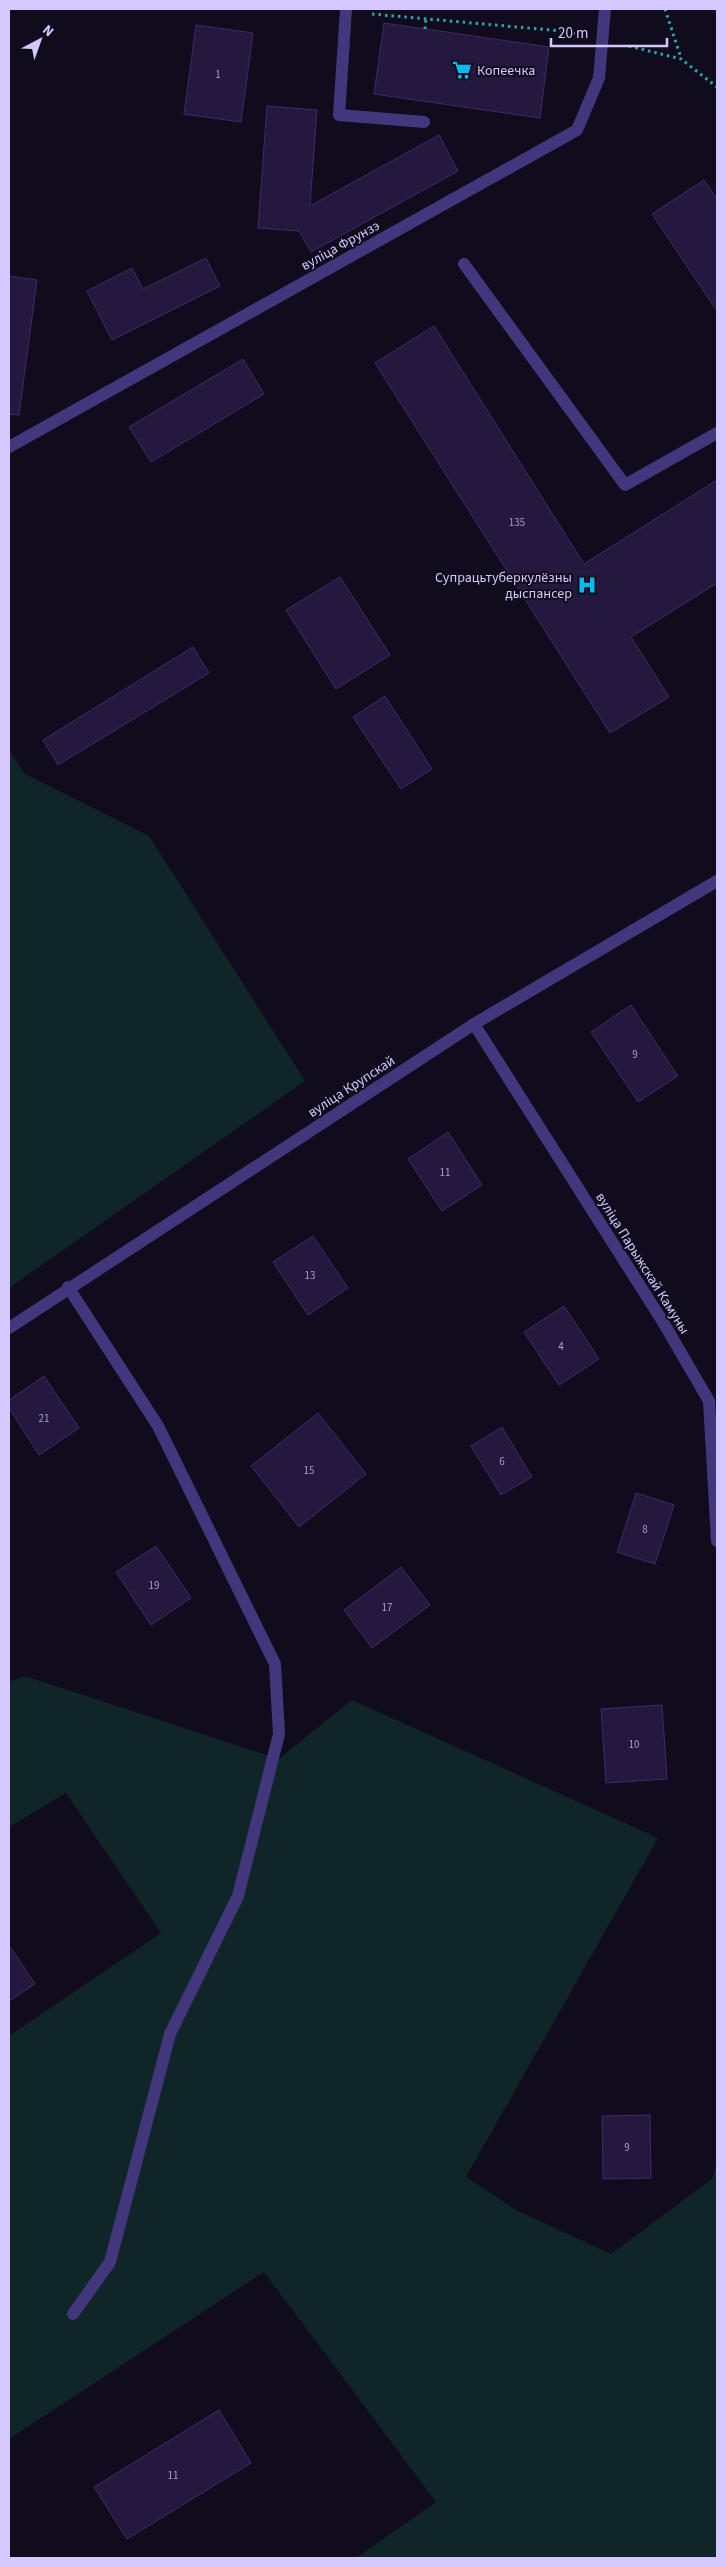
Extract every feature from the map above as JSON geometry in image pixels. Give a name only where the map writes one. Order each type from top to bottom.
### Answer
[{"type":"street","name":"вуліца Фрунзэ","points":[[9,447],[577,130],[599,78],[605,9]]},
{"type":"street","points":[[346,10],[339,115],[424,122]]},
{"type":"street","points":[[464,264],[625,485],[717,433]]},
{"type":"street","name":"вуліца Крупскай","points":[[9,1328],[68,1287],[474,1024],[717,881]]},
{"type":"street","name":"вуліца Парыжскай Камуны","points":[[474,1024],[663,1322],[709,1401],[717,1541]]},
{"type":"street","points":[[68,1287],[158,1426],[275,1664],[279,1734],[238,1896],[170,2034],[110,2262],[73,2314]]},
{"type":"path","points":[[665,9],[681,58]]},
{"type":"path","points":[[346,10],[562,30],[681,58],[717,87]]},
{"type":"path","points":[[425,29],[426,18]]},
{"type":"green space","points":[[9,750],[25,774],[149,836],[305,1081],[9,1288]]},
{"type":"green space","points":[[25,1676],[279,1759],[352,1700],[658,1838],[466,2177],[516,2210],[611,2254],[713,2178],[717,2161],[717,2558],[356,2558],[436,2502],[264,2272],[9,2439],[9,2036],[161,1933],[66,1793],[9,1827],[9,1682]]},
{"type":"building","name":"Копеечка","points":[[384,23],[549,47],[540,118],[374,94]]},
{"type":"building","points":[[196,25],[253,33],[241,122],[184,114]]},
{"type":"building","points":[[267,106],[317,110],[310,206],[439,135],[458,171],[311,252],[299,231],[258,228]]},
{"type":"building","points":[[704,180],[717,199],[717,306],[715,308],[652,214]]},
{"type":"building","points":[[206,258],[220,286],[112,340],[87,291],[132,268],[143,289]]},
{"type":"building","points":[[9,276],[37,280],[19,415],[9,414]]},
{"type":"building","points":[[434,326],[584,564],[717,480],[717,583],[631,637],[669,697],[610,733],[375,363]]},
{"type":"building","points":[[243,359],[264,394],[151,462],[129,427]]},
{"type":"building","points":[[340,577],[390,655],[336,689],[286,610]]},
{"type":"building","points":[[193,647],[209,673],[58,765],[43,740]]},
{"type":"building","points":[[385,696],[432,769],[401,789],[353,717]]},
{"type":"building","points":[[631,1005],[678,1076],[638,1102],[591,1032]]},
{"type":"building","points":[[448,1132],[482,1185],[442,1211],[408,1159]]},
{"type":"building","points":[[313,1236],[348,1288],[308,1315],[273,1262]]},
{"type":"building","points":[[564,1306],[599,1359],[559,1385],[524,1332]]},
{"type":"building","points":[[44,1376],[79,1428],[39,1455],[9,1408],[9,1400]]},
{"type":"building","points":[[318,1413],[366,1474],[299,1527],[251,1466]]},
{"type":"building","points":[[502,1427],[532,1477],[501,1495],[471,1446]]},
{"type":"building","points":[[636,1493],[674,1505],[655,1564],[617,1552]]},
{"type":"building","points":[[156,1546],[191,1598],[151,1625],[116,1572]]},
{"type":"building","points":[[401,1567],[430,1605],[372,1648],[344,1610]]},
{"type":"building","points":[[662,1705],[667,1779],[606,1783],[601,1709]]},
{"type":"building","points":[[9,1945],[35,1984],[9,2001]]},
{"type":"building","points":[[650,2115],[651,2178],[603,2179],[602,2116]]},
{"type":"building","points":[[219,2410],[251,2463],[127,2539],[94,2487]]},
{"type":"place","name":"Копеечка","points":[[462,70]]},
{"type":"place","name":"Супрацьтуберкулёзны дыспансер","points":[[587,585]]}]
